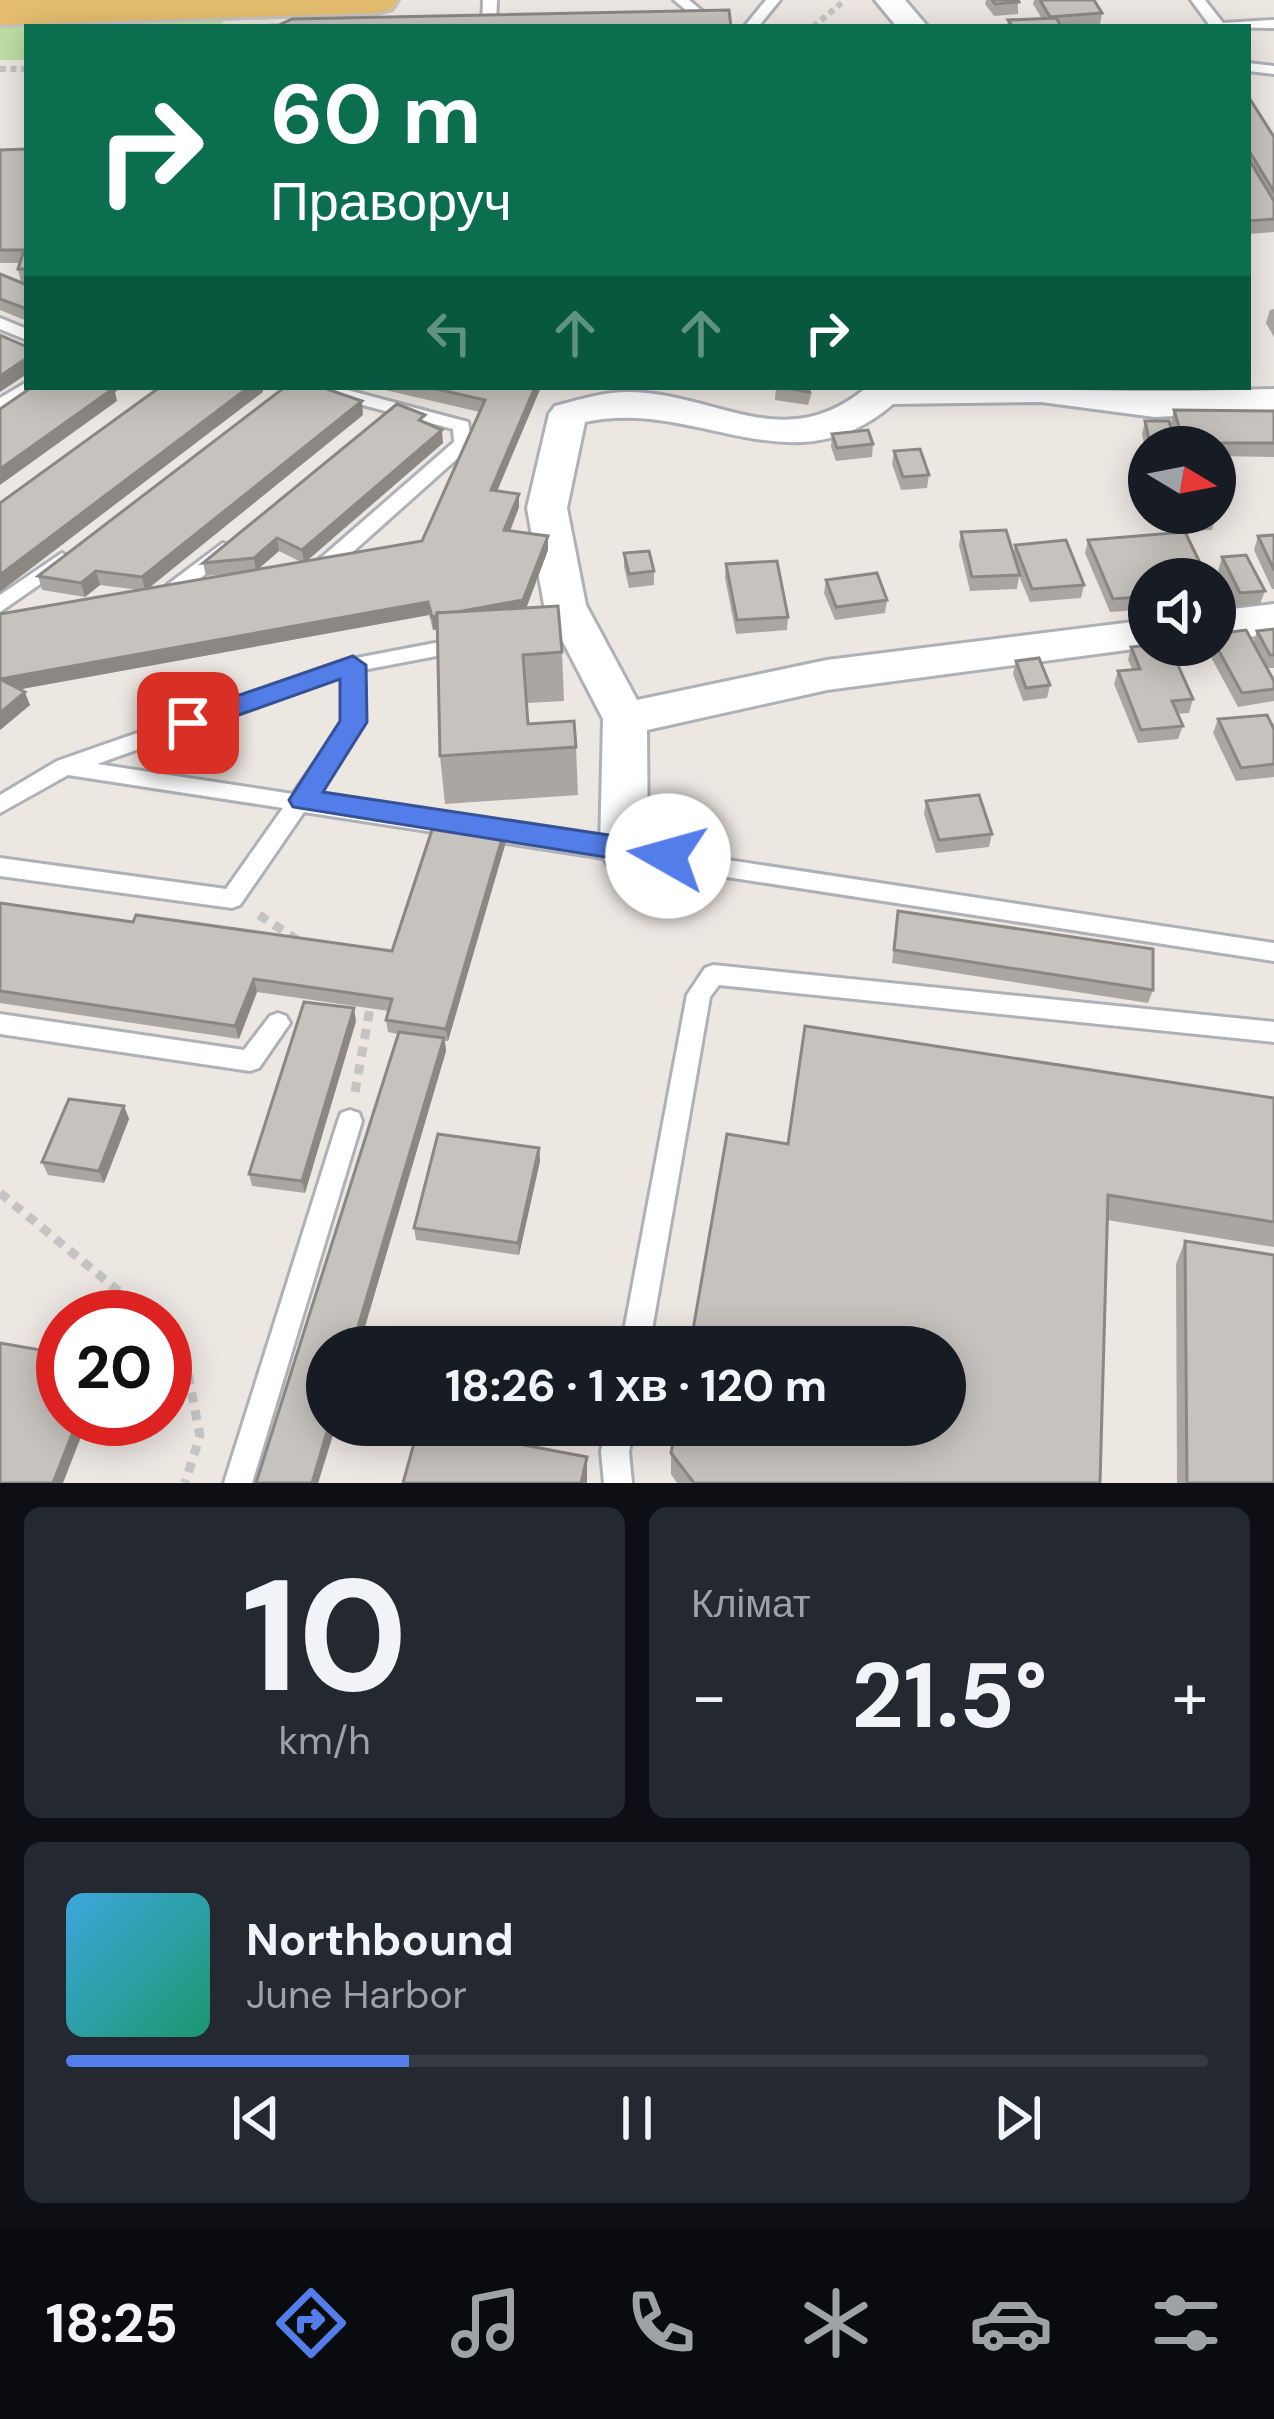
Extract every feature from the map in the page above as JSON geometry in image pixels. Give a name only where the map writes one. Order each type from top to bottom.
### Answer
[{"type":"main road","points":[[0,16],[63,10],[247,16],[377,0]]},
{"type":"street","points":[[889,0],[910,24]]},
{"type":"street","points":[[624,850],[626,719],[557,612],[547,508],[568,414],[631,403],[795,435],[829,430],[862,417],[884,390]]},
{"type":"street","points":[[1051,390],[1154,405],[1274,400]]},
{"type":"street","points":[[1236,624],[1274,619]]},
{"type":"street","points":[[626,719],[827,675],[1128,638]]},
{"type":"lane","points":[[681,0],[710,24]]},
{"type":"lane","points":[[753,24],[773,0]]},
{"type":"lane","points":[[304,571],[326,568],[463,444],[462,426],[328,390]]},
{"type":"lane","points":[[376,423],[394,407]]},
{"type":"lane","points":[[174,590],[247,529]]},
{"type":"lane","points":[[0,604],[74,550]]},
{"type":"lane","points":[[152,593],[217,584]]},
{"type":"lane","points":[[0,614],[22,611]]},
{"type":"lane","points":[[0,805],[65,766],[353,665],[489,640]]},
{"type":"lane","points":[[0,867],[232,898],[354,722],[353,665]]},
{"type":"lane","points":[[65,766],[1274,952]]},
{"type":"lane","points":[[638,1326],[699,994],[713,975],[1274,1032]]},
{"type":"lane","points":[[0,1024],[250,1060],[278,1023]]},
{"type":"lane","points":[[238,1483],[350,1121]]},
{"type":"lane","points":[[616,1446],[618,1483]]},
{"type":"path","points":[[816,24],[844,0]]},
{"type":"path","points":[[232,898],[318,953]]},
{"type":"path","points":[[350,1121],[370,1008],[357,994]]},
{"type":"path","points":[[0,1193],[117,1290]]},
{"type":"path","points":[[185,1483],[200,1436],[192,1395]]},
{"type":"green space","points":[[224,14],[222,24],[24,24],[24,60],[0,60],[0,23]]},
{"type":"building","points":[[1040,0],[1094,0],[1102,13],[1050,17]]},
{"type":"building","points":[[729,10],[731,24],[281,24],[292,19]]},
{"type":"building","points":[[1056,18],[1060,24],[1011,24],[1008,20]]},
{"type":"building","points":[[1251,101],[1274,137],[1274,192],[1251,154]]},
{"type":"building","points":[[24,149],[24,250],[0,250],[0,150]]},
{"type":"building","points":[[1251,163],[1274,201],[1274,219],[1251,221]]},
{"type":"building","points":[[0,274],[24,284],[24,308],[0,299]]},
{"type":"building","points":[[0,335],[24,346],[24,360],[0,376]]},
{"type":"building","points":[[28,390],[111,390],[0,469],[0,409]]},
{"type":"building","points":[[156,390],[245,390],[0,575],[0,503]]},
{"type":"building","points":[[281,390],[330,390],[362,401],[142,577],[96,571],[81,583],[38,576]]},
{"type":"building","points":[[441,390],[534,390],[491,490],[519,494],[504,530],[548,536],[523,600],[432,617],[428,602],[0,679],[0,614],[422,541],[485,400]]},
{"type":"building","points":[[397,404],[425,415],[419,420],[442,430],[302,550],[277,538],[254,558],[203,563]]},
{"type":"building","points":[[1174,410],[1274,411],[1274,443],[1236,443],[1236,426],[1179,426]]},
{"type":"building","points":[[1145,421],[1169,421],[1170,426],[1146,426]]},
{"type":"building","points":[[868,430],[873,444],[837,448],[832,434]]},
{"type":"building","points":[[920,449],[929,475],[903,477],[894,451]]},
{"type":"building","points":[[1006,530],[1020,575],[972,577],[961,532]]},
{"type":"building","points":[[1186,534],[1198,558],[1128,558],[1128,598],[1113,599],[1088,540]]},
{"type":"building","points":[[1274,535],[1274,570],[1258,536]]},
{"type":"building","points":[[1066,540],[1084,585],[1032,589],[1015,545]]},
{"type":"building","points":[[649,551],[654,571],[629,574],[624,553]]},
{"type":"building","points":[[1246,555],[1265,591],[1240,593],[1236,558],[1222,557]]},
{"type":"building","points":[[777,561],[788,617],[737,620],[726,564]]},
{"type":"building","points":[[877,573],[887,600],[836,607],[826,580]]},
{"type":"building","points":[[558,606],[562,652],[523,655],[528,724],[574,721],[576,747],[440,756],[437,613]]},
{"type":"building","points":[[1274,629],[1274,655],[1270,655],[1257,631]]},
{"type":"building","points":[[1246,630],[1274,689],[1242,693],[1227,666],[1236,666],[1236,631]]},
{"type":"building","points":[[1039,658],[1050,685],[1026,688],[1016,661]]},
{"type":"building","points":[[1178,666],[1193,699],[1172,701],[1183,726],[1141,730],[1118,671]]},
{"type":"building","points":[[0,679],[25,692],[0,713]]},
{"type":"building","points":[[1267,715],[1274,729],[1274,764],[1241,768],[1218,719]]},
{"type":"building","points":[[979,795],[992,834],[939,840],[926,801]]},
{"type":"building","points":[[437,815],[506,825],[446,1029],[386,1020],[392,999],[254,979],[235,1026],[0,991],[0,903],[133,922],[136,915],[392,951]]},
{"type":"building","points":[[898,911],[1153,949],[1153,990],[894,950]]},
{"type":"building","points":[[304,1002],[354,1008],[302,1181],[249,1174]]},
{"type":"building","points":[[805,1026],[1274,1098],[1274,1222],[1108,1195],[1100,1483],[694,1483],[671,1453],[672,1446],[966,1446],[966,1326],[694,1326],[727,1134],[788,1144]]},
{"type":"building","points":[[399,1032],[444,1038],[358,1326],[306,1326],[306,1446],[323,1446],[312,1483],[256,1483]]},
{"type":"building","points":[[69,1099],[124,1106],[99,1171],[42,1162]]},
{"type":"building","points":[[438,1134],[539,1148],[518,1243],[414,1228]]},
{"type":"building","points":[[1185,1241],[1274,1255],[1274,1483],[1187,1483]]},
{"type":"building","points":[[0,1343],[36,1349],[36,1446],[67,1446],[53,1483],[0,1483]]},
{"type":"building","points":[[413,1446],[529,1446],[587,1457],[581,1483],[403,1483]]},
{"type":"route","points":[[188,723],[353,665],[354,722],[303,800],[668,856]]}]
